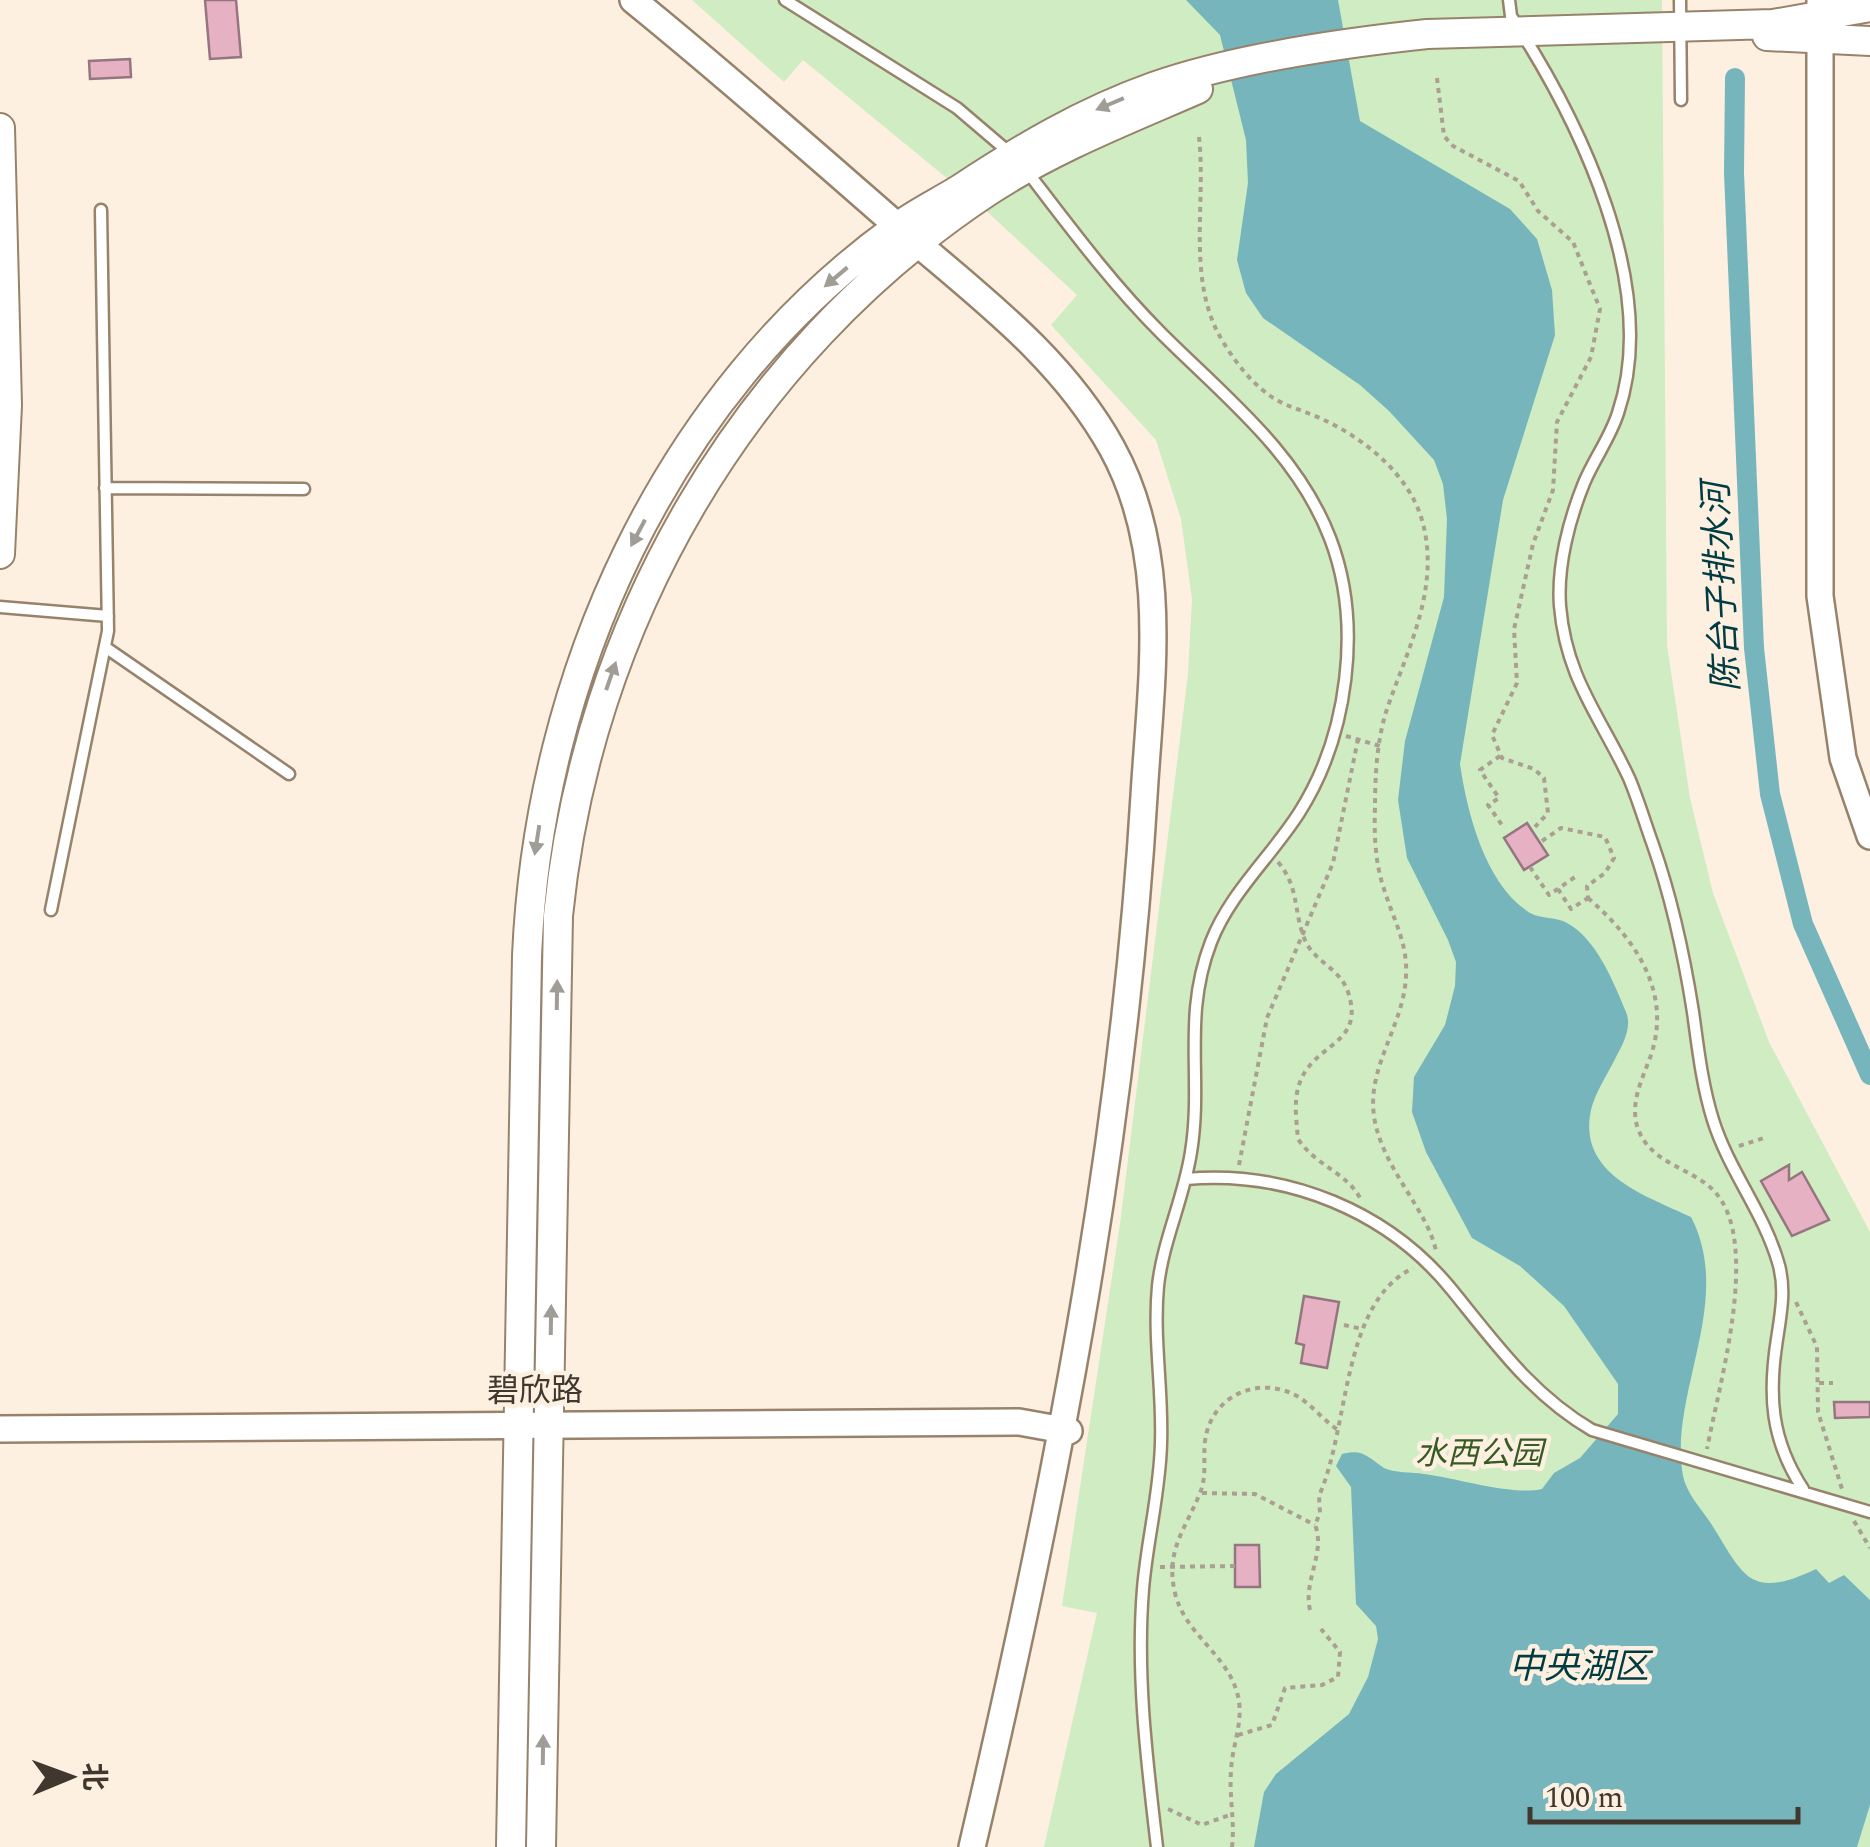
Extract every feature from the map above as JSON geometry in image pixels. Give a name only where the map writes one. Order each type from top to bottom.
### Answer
[{"type":"main road","points":[[511,1847],[529,899],[545,792],[573,688],[633,542],[725,395],[818,294],[1094,111],[1158,85],[1204,80],[1373,46],[1527,39],[1680,22],[1820,18],[1870,7]]},
{"type":"main road","points":[[1820,18],[1870,41]]},
{"type":"main road","points":[[0,128],[7,404],[0,554]]},
{"type":"main road","points":[[541,1847],[558,916],[572,815],[602,702],[641,597],[716,462],[802,350],[913,232]]},
{"type":"street","points":[[633,0],[913,232]]},
{"type":"street","points":[[649,0],[1035,345],[1077,393],[1130,487],[1150,562],[1152,648],[1136,932],[1031,1638],[982,1847]]},
{"type":"street","points":[[1820,18],[1820,596],[1843,758],[1870,836]]},
{"type":"street","name":"碧欣路","points":[[0,1429],[1064,1435]]},
{"type":"street","name":"碧欣路","points":[[0,1446],[518,1431]]},
{"type":"street","points":[[972,1847],[1064,1435]]},
{"type":"lane","points":[[785,0],[958,108],[1018,162],[1093,258],[1160,332],[1240,406],[1305,489],[1330,538],[1343,584],[1349,636],[1333,732],[1299,813],[1217,926],[1205,956],[1191,1041],[1194,1112],[1186,1179],[1163,1256],[1158,1290],[1162,1443],[1146,1568],[1142,1678],[1157,1847]]},
{"type":"lane","points":[[1510,0],[1512,16],[1582,141],[1614,234],[1628,330],[1622,398],[1584,482],[1563,560],[1563,639],[1588,707],[1628,778],[1654,847],[1685,967],[1708,1100],[1726,1158],[1772,1243],[1782,1288],[1771,1407],[1776,1438],[1803,1489]]},
{"type":"lane","points":[[1680,22],[1680,100]]},
{"type":"lane","points":[[51,910],[108,616],[101,210]]},
{"type":"lane","points":[[106,488],[304,489]]},
{"type":"lane","points":[[0,606],[108,616]]},
{"type":"lane","points":[[105,647],[288,774]]},
{"type":"lane","points":[[1186,1179],[1238,1178],[1327,1198],[1367,1216],[1426,1262],[1488,1340],[1556,1409],[1592,1430],[1803,1489],[1870,1512]]},
{"type":"path","points":[[1437,78],[1444,136],[1453,146],[1519,181],[1538,211],[1574,242],[1600,309],[1591,357],[1557,422],[1552,490],[1533,544],[1514,630],[1518,676],[1492,735],[1500,756],[1544,778],[1548,813],[1534,827]]},
{"type":"path","points":[[1333,732],[1380,746]]},
{"type":"path","points":[[1238,1178],[1256,1055],[1280,982],[1333,863],[1358,740]]},
{"type":"path","points":[[1500,756],[1480,770],[1499,798],[1488,805],[1504,828]]},
{"type":"path","points":[[1542,841],[1562,828],[1605,837],[1614,858],[1605,873],[1587,886],[1588,898],[1633,946],[1656,995],[1656,1040],[1638,1086],[1638,1130],[1670,1166],[1709,1186],[1727,1205],[1734,1226],[1731,1312],[1702,1462]]},
{"type":"path","points":[[1265,856],[1277,860],[1289,874],[1299,899],[1303,934],[1317,956],[1340,974],[1352,1006],[1343,1037],[1306,1070],[1298,1087],[1298,1139],[1321,1166],[1352,1183],[1367,1216]]},
{"type":"path","points":[[1530,867],[1548,895],[1575,877]]},
{"type":"path","points":[[1558,888],[1572,909],[1588,898]]},
{"type":"path","points":[[1726,1158],[1743,1143],[1768,1137]]},
{"type":"path","points":[[1310,1610],[1308,1584],[1320,1536],[1315,1525],[1366,1312],[1392,1280],[1426,1262]]},
{"type":"path","points":[[1782,1288],[1810,1326],[1822,1428],[1846,1505],[1870,1548]]},
{"type":"path","points":[[1344,1326],[1362,1329]]},
{"type":"path","points":[[1819,1382],[1833,1383]]},
{"type":"path","points":[[1232,1847],[1230,1772],[1238,1735],[1238,1696],[1232,1678],[1190,1628],[1175,1594],[1172,1567],[1178,1533],[1200,1492],[1210,1426],[1223,1404],[1246,1389],[1274,1386],[1338,1430]]},
{"type":"path","points":[[1200,1492],[1255,1494],[1315,1525]]},
{"type":"path","points":[[1146,1568],[1235,1566]]},
{"type":"path","points":[[1238,1735],[1272,1725],[1284,1688],[1322,1686],[1338,1677],[1340,1652],[1321,1629]]},
{"type":"path","points":[[1153,1814],[1174,1810],[1202,1825],[1232,1814]]},
{"type":"green space","name":"水西公园","points":[[692,0],[1662,0],[1667,645],[1690,798],[1713,893],[1769,1042],[1870,1232],[1870,1847],[1044,1847],[1097,1613],[1062,1606],[1120,1224],[1188,674],[1192,599],[1181,519],[1156,440],[1051,325],[1077,295],[982,207],[803,60],[784,82]]},
{"type":"water","name":"中央湖区","points":[[1186,0],[1338,0],[1360,121],[1510,209],[1537,239],[1552,290],[1555,335],[1503,500],[1460,764],[1463,783],[1473,825],[1501,885],[1530,913],[1563,921],[1587,939],[1603,962],[1626,1012],[1625,1039],[1591,1110],[1589,1132],[1595,1151],[1619,1180],[1691,1217],[1703,1249],[1704,1315],[1681,1445],[1687,1488],[1750,1577],[1775,1583],[1816,1569],[1829,1583],[1844,1575],[1870,1600],[1870,1805],[1857,1847],[1254,1847],[1264,1792],[1276,1774],[1349,1714],[1368,1677],[1378,1639],[1376,1626],[1356,1604],[1351,1487],[1336,1466],[1342,1454],[1361,1453],[1392,1471],[1500,1488],[1542,1489],[1554,1473],[1580,1458],[1618,1414],[1618,1384],[1564,1306],[1520,1266],[1472,1238],[1426,1152],[1412,1112],[1414,1077],[1445,1025],[1455,986],[1456,962],[1448,940],[1407,858],[1398,800],[1405,741],[1444,597],[1447,519],[1443,484],[1434,460],[1389,411],[1360,385],[1263,318],[1246,293],[1237,260],[1248,183],[1246,140],[1220,35]]},
{"type":"building","points":[[205,0],[236,0],[241,57],[210,59]]},
{"type":"building","points":[[130,59],[131,77],[90,79],[89,61]]},
{"type":"building","points":[[1527,823],[1548,855],[1524,870],[1504,838]]},
{"type":"building","points":[[1789,1165],[1789,1180],[1802,1172],[1829,1220],[1792,1236],[1761,1181]]},
{"type":"building","points":[[1304,1296],[1339,1302],[1327,1368],[1301,1363],[1304,1345],[1296,1343]]},
{"type":"building","points":[[1834,1402],[1870,1402],[1870,1417],[1835,1418]]},
{"type":"building","points":[[1235,1545],[1259,1545],[1260,1587],[1235,1587]]},
{"type":"waterway","name":"陈台子排水河","points":[[1735,78],[1734,173],[1754,648],[1770,794],[1803,924],[1870,1075]]}]
